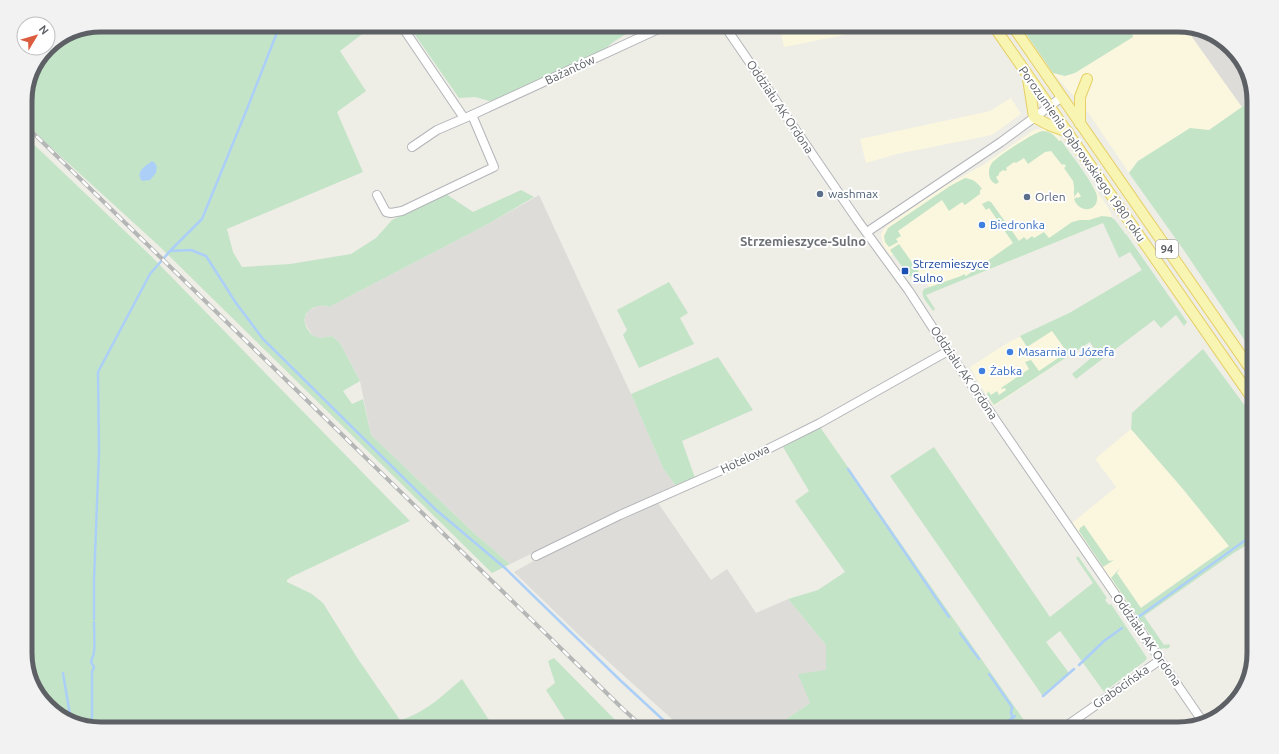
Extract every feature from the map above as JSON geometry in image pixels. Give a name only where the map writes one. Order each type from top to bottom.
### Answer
[{"type":"main road","name":"Porozumienia Dąbrowskiego 1980 roku","points":[[998,32],[1247,391]]},
{"type":"main road","name":"Porozumienia Dąbrowskiego 1980 roku","points":[[1017,32],[1247,364]]},
{"type":"main road","points":[[1028,75],[1034,117],[1049,125],[1068,132]]},
{"type":"main road","points":[[1080,124],[1080,96],[1087,79]]},
{"type":"street","points":[[377,195],[386,212],[391,213],[402,210],[494,167],[468,117],[406,32]]},
{"type":"street","name":"Bażantów","points":[[412,147],[437,130],[652,32]]},
{"type":"street","name":"Oddziału AK Ordona","points":[[729,32],[920,308],[1200,718]]},
{"type":"street","points":[[867,232],[944,179],[990,150],[1062,97]]},
{"type":"street","name":"Hotelowa","points":[[536,556],[620,515],[756,455],[820,423],[948,351]]},
{"type":"street","name":"Grabocińska","points":[[1072,722],[1160,660]]},
{"type":"shaded area","points":[[781,32],[859,32],[784,47]]},
{"type":"shaded area","points":[[1132,32],[1189,33],[1242,107],[1209,130],[1138,161],[1129,173],[1089,114],[1053,73],[1065,76],[1133,37]]},
{"type":"shaded area","points":[[1189,33],[1204,37],[1220,46],[1227,52],[1240,70],[1247,96],[1247,103],[1242,107]]},
{"type":"shaded area","points":[[1011,98],[1021,114],[992,135],[897,154],[866,163],[860,139],[990,111]]},
{"type":"shaded area","points":[[1044,128],[1052,130],[1058,135],[1109,209],[1114,221],[1103,223],[933,292],[921,276],[914,278],[909,276],[894,254],[891,256],[883,245],[881,234],[884,229],[947,185],[983,165],[1034,130]]},
{"type":"shaded area","points":[[539,195],[631,394],[663,468],[675,485],[510,564],[475,534],[371,435],[360,381],[340,343],[332,336],[320,338],[312,335],[305,323],[305,317],[308,311],[319,305],[329,307],[488,224]]},
{"type":"shaded area","points":[[1071,312],[1090,342],[994,406],[970,367],[1009,342]]},
{"type":"shaded area","points":[[1131,429],[1183,489],[1229,546],[1133,613],[1072,523],[1116,487],[1095,459]]},
{"type":"shaded area","points":[[658,503],[711,580],[727,569],[756,613],[788,599],[826,645],[826,670],[810,703],[782,722],[675,722],[581,637],[514,572],[544,555]]},
{"type":"green space","points":[[101,32],[365,32],[340,51],[366,91],[337,112],[363,172],[227,229],[233,252],[242,267],[290,264],[351,254],[376,238],[392,220],[446,194],[473,212],[521,190],[534,197],[488,224],[329,307],[318,306],[311,309],[305,317],[306,327],[312,335],[320,338],[332,336],[340,343],[360,381],[343,391],[352,404],[363,399],[371,435],[475,534],[510,564],[492,573],[158,245],[32,128],[32,96],[34,83],[39,70],[46,59],[49,56],[56,56],[56,49],[66,41],[79,36]]},
{"type":"green space","points":[[413,32],[630,32],[602,52],[493,102],[475,97],[459,98]]},
{"type":"green space","points":[[1025,32],[1132,32],[1133,37],[1075,73],[1065,76],[1053,73]]},
{"type":"green space","points":[[1247,103],[1247,344],[1129,173],[1138,161],[1190,128],[1209,130]]},
{"type":"green space","points":[[1042,131],[1054,135],[1059,141],[1061,140],[1087,177],[1097,196],[1097,201],[1092,208],[1084,209],[1077,204],[1074,199],[1081,196],[1078,192],[1074,197],[1073,181],[1064,168],[1066,166],[1064,164],[1062,165],[1051,151],[1045,152],[1028,164],[1024,158],[1016,163],[1014,162],[1006,168],[1007,170],[1003,170],[996,177],[999,182],[996,184],[991,180],[989,169],[995,160],[1024,140]]},
{"type":"green space","points":[[32,143],[151,256],[410,521],[291,577],[287,580],[287,582],[312,594],[323,603],[358,659],[400,720],[425,709],[462,679],[490,722],[101,722],[83,720],[75,717],[66,713],[52,702],[39,684],[32,658]]},
{"type":"green space","points":[[965,178],[973,180],[978,184],[982,189],[980,190],[980,194],[965,205],[962,202],[949,211],[942,200],[898,231],[901,236],[896,239],[898,242],[889,247],[885,242],[884,236],[888,228],[950,186]]},
{"type":"green space","points":[[988,201],[991,202],[1019,241],[1024,237],[1027,240],[1032,236],[1034,238],[1044,232],[1049,238],[1072,222],[1089,220],[1102,216],[1111,217],[1126,234],[1187,322],[1184,326],[1176,315],[1161,328],[1154,320],[1076,379],[1072,374],[1097,353],[1090,342],[994,405],[987,395],[988,391],[991,395],[997,391],[999,395],[1006,390],[1005,388],[1001,388],[1029,369],[1025,362],[1031,360],[1039,371],[1067,352],[1052,331],[1027,347],[1020,336],[1071,312],[1142,270],[1130,252],[1119,258],[1103,223],[926,295],[935,309],[933,311],[925,300],[923,294],[924,289],[964,274],[966,276],[1013,243],[989,208],[986,210],[982,204]]},
{"type":"green space","points":[[899,244],[921,275],[914,278],[909,276],[890,250]]},
{"type":"green space","points":[[669,282],[688,313],[680,318],[694,344],[639,368],[623,335],[627,330],[617,310]]},
{"type":"green space","points":[[1203,349],[1247,409],[1247,545],[1144,616],[1164,645],[1169,644],[1170,647],[1166,649],[1160,649],[1111,578],[1120,568],[1117,573],[1141,608],[1229,546],[1183,489],[1131,429],[1132,413]]},
{"type":"green space","points":[[718,357],[753,410],[682,441],[695,478],[675,485],[663,468],[631,394]]},
{"type":"green space","points":[[820,427],[1025,722],[782,722],[810,703],[798,674],[826,670],[826,645],[788,599],[818,590],[845,572],[795,501],[809,491],[783,447]]},
{"type":"green space","points":[[934,447],[1050,617],[1093,583],[1076,558],[1078,556],[1107,598],[1105,600],[1109,605],[1111,604],[1147,658],[1145,661],[1104,692],[1060,631],[1046,642],[1069,673],[1042,695],[890,476]]},
{"type":"green space","points":[[1084,525],[1109,561],[1114,560],[1103,567],[1079,531]]},
{"type":"green space","points":[[554,658],[617,722],[567,722],[546,690],[555,683],[548,661]]},
{"type":"water","points":[[152,161],[157,167],[156,173],[150,180],[142,181],[140,178],[140,172]]},
{"type":"waterway","points":[[94,619],[99,453],[98,372],[150,274],[170,251],[202,219],[277,32]]},
{"type":"waterway","points":[[170,251],[191,250],[206,256],[236,303],[263,339],[435,509],[505,568],[665,722]]},
{"type":"waterway","points":[[848,469],[949,617]]},
{"type":"waterway","points":[[1134,620],[1247,539]]},
{"type":"waterway","points":[[92,721],[92,672],[94,667],[91,662],[94,654],[94,622]]},
{"type":"waterway","points":[[1079,665],[1104,641],[1122,628]]},
{"type":"waterway","points":[[960,633],[979,659]]},
{"type":"waterway","points":[[1043,696],[1074,669]]},
{"type":"waterway","points":[[63,673],[70,715]]},
{"type":"waterway","points":[[989,674],[1012,707],[1011,713],[1013,718]]},
{"type":"waterway","points":[[1007,722],[1015,716]]},
{"type":"railway","points":[[32,132],[637,722]]},
{"type":"place","name":"washmax","points":[[820,194]]},
{"type":"place","name":"Orlen","points":[[1027,197]]},
{"type":"place","name":"Biedronka","points":[[982,225]]},
{"type":"place","name":"Strzemieszyce Sulno","points":[[905,271]]},
{"type":"place","name":"Masarnia u Józefa","points":[[1010,352]]},
{"type":"place","name":"Żabka","points":[[982,371]]},
{"type":"district","name":"Strzemieszyce-Sulno","points":[[803,241]]}]
